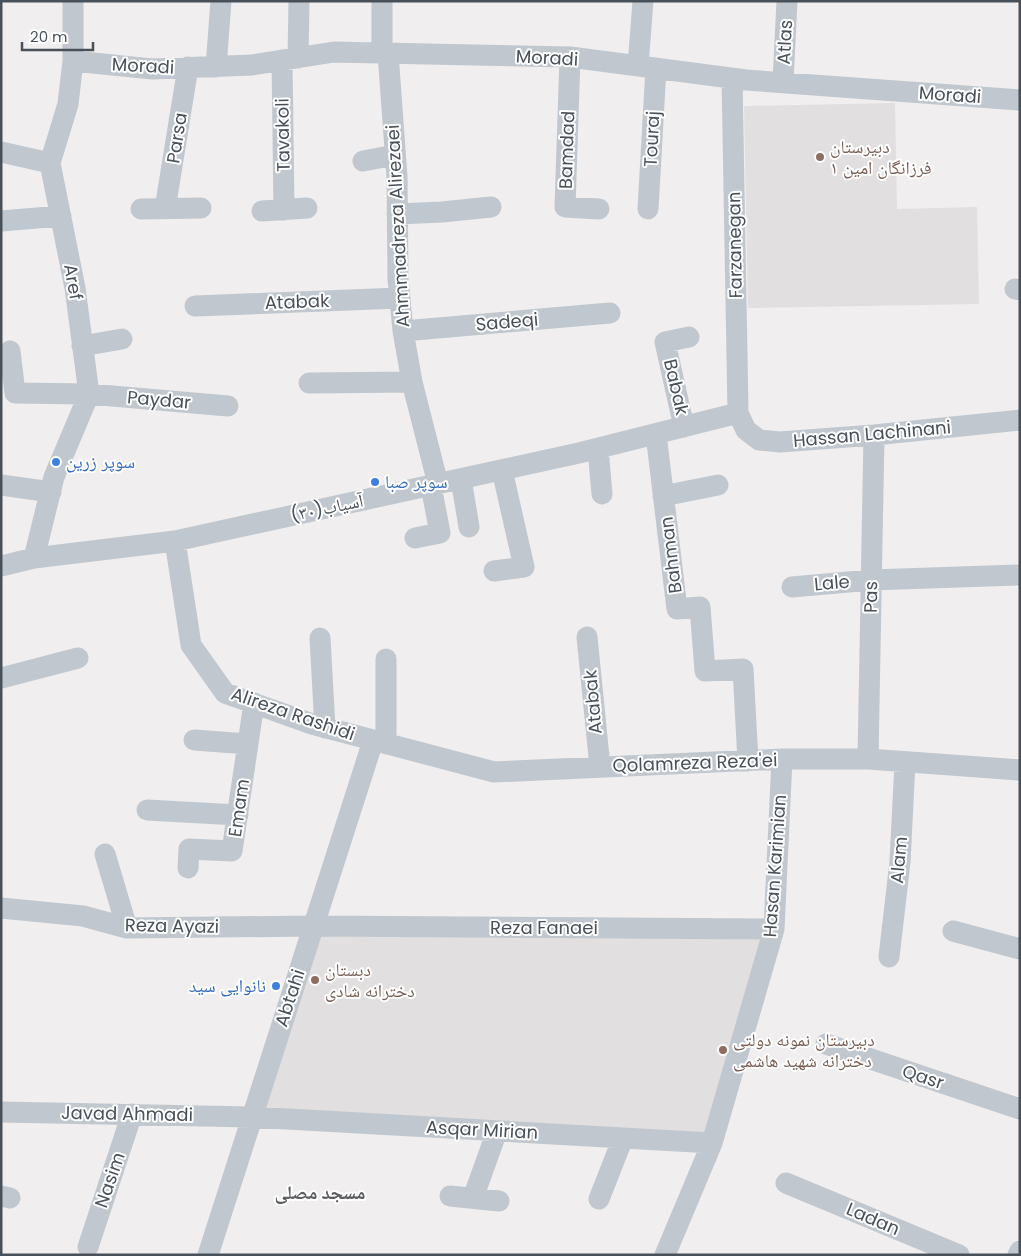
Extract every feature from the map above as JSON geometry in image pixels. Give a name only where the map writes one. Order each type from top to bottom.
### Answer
[{"type":"street","name":"Aref","points":[[74,1],[73,61],[68,104],[50,162],[75,288],[89,394]]},
{"type":"street","points":[[216,67],[221,1]]},
{"type":"street","name":"Tavakoli","points":[[284,210],[290,59],[299,1]]},
{"type":"street","name":"Ahmmadreza Alirezaei","points":[[382,1],[395,155],[398,278],[403,331],[434,485],[440,533],[414,538]]},
{"type":"street","name":"Touraj","points":[[643,1],[647,67],[648,209]]},
{"type":"street","name":"Atlas","points":[[783,82],[787,1]]},
{"type":"street","name":"Moradi","points":[[73,61],[152,69],[252,65],[334,52],[570,57],[732,78],[1020,100]]},
{"type":"street","name":"Bamdad","points":[[570,57],[565,207],[599,209]]},
{"type":"street","name":"Parsa","points":[[165,209],[188,67]]},
{"type":"street","name":"Farzanegan","points":[[732,78],[738,413]]},
{"type":"street","points":[[1,152],[50,162]]},
{"type":"street","points":[[363,161],[395,155]]},
{"type":"street","points":[[397,214],[491,207]]},
{"type":"street","points":[[141,209],[201,208]]},
{"type":"street","points":[[262,211],[307,208]]},
{"type":"street","points":[[1,221],[61,216]]},
{"type":"street","name":"Atabak","points":[[195,306],[400,298]]},
{"type":"street","name":"Sadeqi","points":[[403,331],[610,313]]},
{"type":"street","name":"Babak","points":[[684,427],[665,342],[689,337]]},
{"type":"street","points":[[82,346],[122,340]]},
{"type":"street","name":"Paydar","points":[[10,351],[15,393],[89,394],[228,406]]},
{"type":"street","points":[[309,383],[412,382]]},
{"type":"street","points":[[34,558],[54,478],[89,394]]},
{"type":"street","name":"آسیاب(۳۰)","points":[[1,566],[34,558],[175,541],[598,449],[738,413]]},
{"type":"street","name":"Hassan Lachinani","points":[[738,413],[746,430],[759,440],[780,442],[874,435],[1020,420]]},
{"type":"street","name":"Bahman","points":[[656,434],[677,609],[700,607],[705,671],[743,668],[748,761]]},
{"type":"street","name":"Pas","points":[[868,759],[874,435]]},
{"type":"street","points":[[598,449],[602,494]]},
{"type":"street","points":[[494,571],[524,567],[502,470]]},
{"type":"street","points":[[461,479],[469,527]]},
{"type":"street","points":[[663,496],[718,484]]},
{"type":"street","points":[[1,485],[50,492]]},
{"type":"street","name":"Alireza Rashidi","points":[[175,541],[191,645],[224,692],[325,728],[380,742]]},
{"type":"street","name":"Lale","points":[[792,587],[871,580],[1020,575]]},
{"type":"street","name":"Atabak","points":[[587,637],[600,767]]},
{"type":"street","points":[[320,638],[325,728]]},
{"type":"street","points":[[1,678],[78,658]]},
{"type":"street","name":"Abtahi","points":[[208,1255],[314,926],[380,742],[386,659]]},
{"type":"street","name":"Emam","points":[[188,868],[189,849],[232,851],[254,703]]},
{"type":"street","points":[[194,740],[248,744]]},
{"type":"street","name":"Qolamreza Reza'ei","points":[[380,742],[494,772],[782,759],[868,759],[1020,770]]},
{"type":"street","name":"Hasan Karimian","points":[[665,1255],[712,1143],[774,929],[782,759]]},
{"type":"street","name":"Alam","points":[[889,957],[900,862],[905,762]]},
{"type":"street","points":[[147,810],[238,815]]},
{"type":"street","points":[[105,854],[127,928]]},
{"type":"street","name":"Reza Ayazi","points":[[1,908],[83,916],[127,928],[314,926]]},
{"type":"street","name":"Reza Fanaei","points":[[314,926],[774,929]]},
{"type":"street","points":[[953,931],[1020,949]]},
{"type":"street","name":"Qasr","points":[[826,1044],[1020,1109]]},
{"type":"street","name":"Javad Ahmadi","points":[[1,1112],[252,1117]]},
{"type":"street","name":"Nasim","points":[[88,1246],[132,1114]]},
{"type":"street","name":"Asqar Mirian","points":[[252,1117],[712,1143]]},
{"type":"street","points":[[473,1198],[497,1131]]},
{"type":"street","points":[[599,1199],[623,1138]]},
{"type":"street","name":"Ladan","points":[[786,1183],[959,1255]]},
{"type":"street","points":[[450,1196],[499,1201]]},
{"type":"street","points":[[1018,1255],[1020,1251]]},
{"type":"shaded area","name":"دبیرستان فرزانگان امین ۱","points":[[895,103],[897,209],[977,207],[979,304],[748,308],[744,106]]},
{"type":"shaded area","points":[[314,926],[774,929],[712,1143],[252,1117]]},
{"type":"place","name":"دبیرستان فرزانگان امین ۱","points":[[820,157]]},
{"type":"place","name":"سوپر زرین","points":[[56,462]]},
{"type":"place","name":"سوپر صبا","points":[[375,482]]},
{"type":"place","name":"دبستان دخترانه شادی","points":[[315,980]]},
{"type":"place","name":"نانوایی سید","points":[[276,986]]},
{"type":"place","name":"دبیرستان نمونه دولتی دخترانه شهید هاشمی","points":[[723,1050]]},
{"type":"district","name":"مسجد مصلی","points":[[320,1192]]}]
